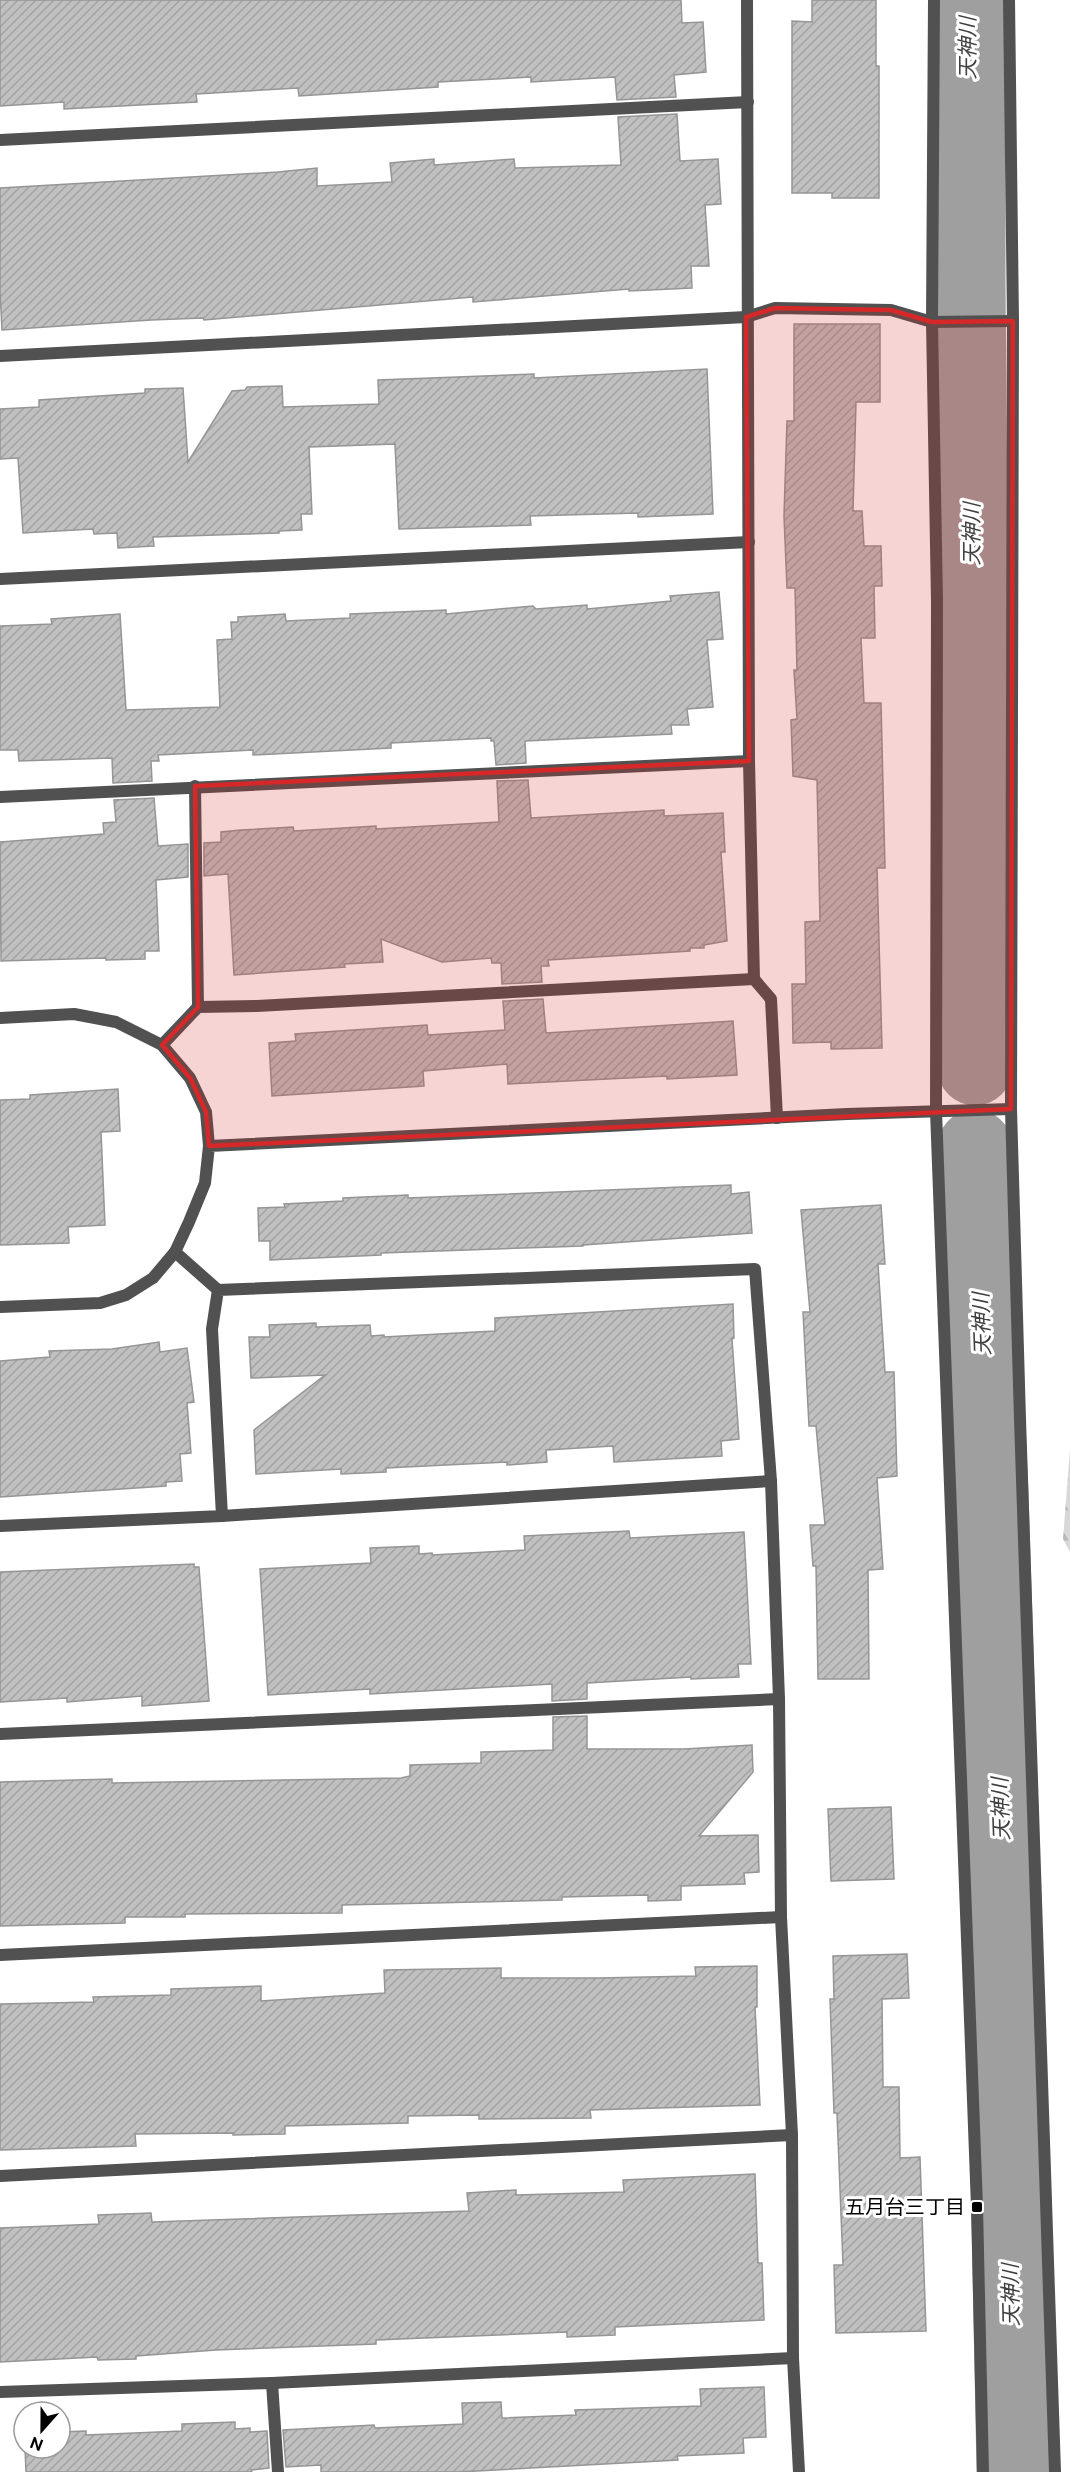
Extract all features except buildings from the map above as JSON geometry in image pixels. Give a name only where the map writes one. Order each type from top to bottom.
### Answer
[{"type":"street","points":[[747,0],[746,317],[749,761],[754,979],[771,999],[777,1118]]},
{"type":"street","points":[[933,0],[932,322],[937,601],[936,1111],[977,2207],[983,2472]]},
{"type":"street","points":[[1010,0],[1013,321],[1011,1109],[1055,2472]]},
{"type":"street","points":[[0,140],[748,102]]},
{"type":"street","points":[[0,356],[746,317],[775,308],[891,310],[932,322],[1013,321]]},
{"type":"street","points":[[0,579],[749,542]]},
{"type":"street","points":[[0,797],[749,761]]},
{"type":"street","points":[[162,1045],[198,1007],[195,786]]},
{"type":"street","points":[[198,1007],[257,1006],[754,979]]},
{"type":"street","points":[[0,1018],[74,1014],[116,1022],[162,1045],[190,1078],[206,1112],[209,1146],[205,1183],[175,1252],[153,1278],[126,1295],[100,1303],[0,1307]]},
{"type":"street","points":[[209,1146],[1011,1109]]},
{"type":"street","points":[[175,1252],[218,1290],[755,1269],[771,1481],[779,1699],[781,1917],[792,2135],[793,2358],[799,2472]]},
{"type":"street","points":[[218,1290],[212,1329],[222,1516]]},
{"type":"street","points":[[0,1526],[222,1516],[771,1481]]},
{"type":"street","points":[[0,1734],[779,1699]]},
{"type":"street","points":[[0,1956],[781,1917]]},
{"type":"street","points":[[0,2176],[792,2135]]},
{"type":"street","points":[[0,2392],[272,2383],[793,2358]]},
{"type":"street","points":[[272,2383],[278,2472]]},
{"type":"highlighted area","points":[[775,308],[891,310],[932,322],[1013,321],[1011,1109],[209,1146],[206,1112],[190,1078],[162,1045],[198,1007],[195,786],[749,761],[746,317]]},
{"type":"green space","points":[[1070,1449],[1070,1552],[1063,1539]]},
{"type":"waterway","name":"天神川","points":[[968,0],[968,282],[975,1068]]},
{"type":"waterway","name":"天神川","points":[[975,1147],[991,1492],[1001,1813],[1014,2472]]},
{"type":"place","name":"五月台三丁目","points":[[977,2207]]}]
